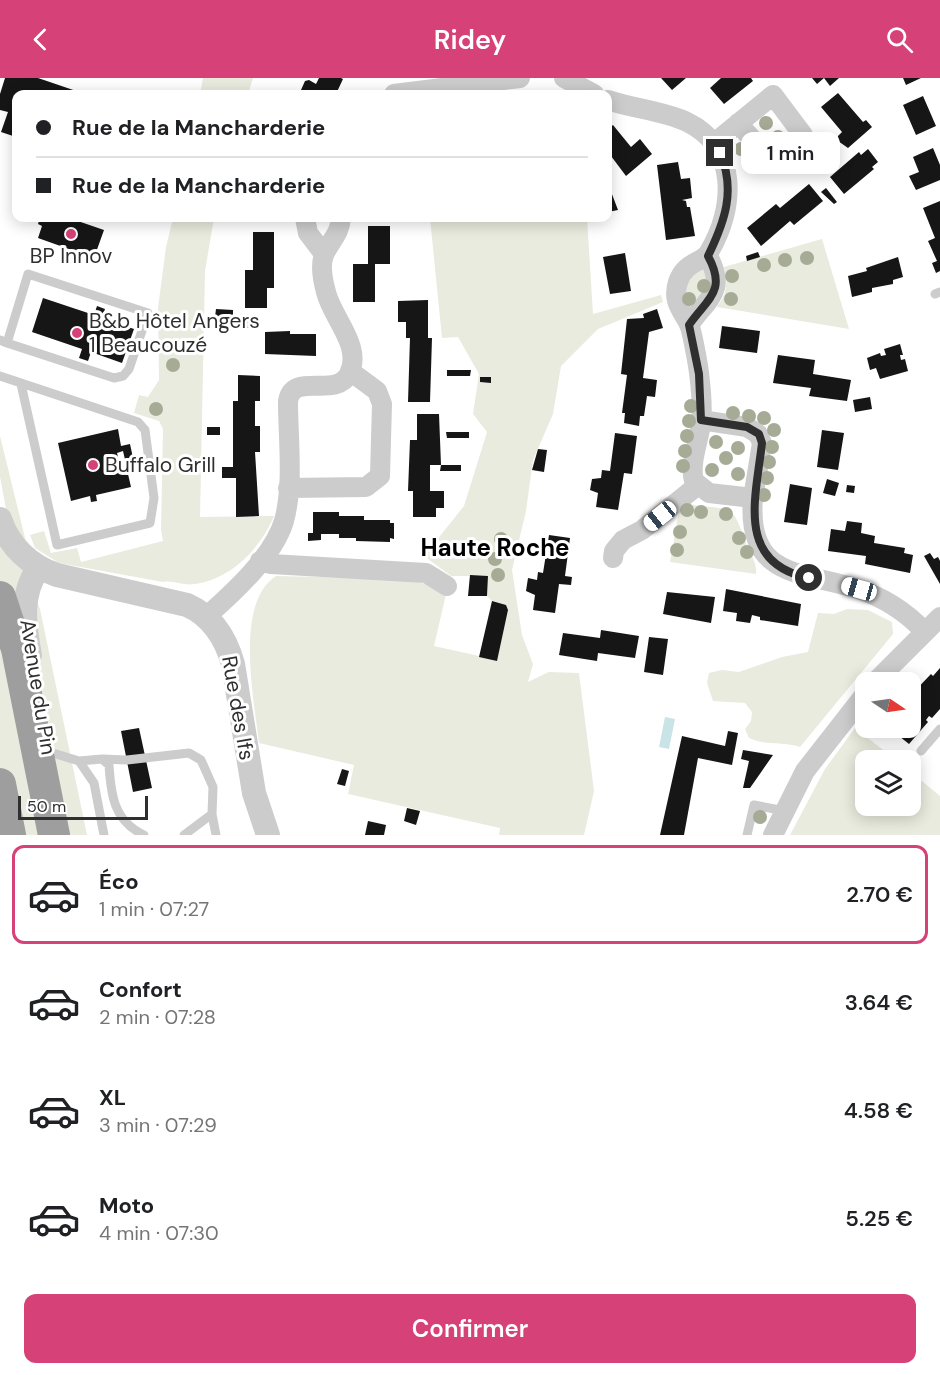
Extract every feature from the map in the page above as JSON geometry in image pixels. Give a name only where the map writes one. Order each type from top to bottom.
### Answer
[{"type":"highway","points":[[0,597],[12,628],[42,750],[54,835]]},
{"type":"highway","points":[[0,784],[10,835]]},
{"type":"street","points":[[426,90],[520,78]]},
{"type":"street","points":[[564,78],[586,90]]},
{"type":"street","points":[[612,101],[686,121],[713,144],[725,165],[729,189],[725,214],[708,256],[687,267],[678,281],[676,291],[678,309],[689,325],[699,374],[701,420],[693,470],[697,486],[709,493],[753,498]]},
{"type":"street","points":[[713,144],[738,123]]},
{"type":"street","points":[[307,222],[308,233],[324,254]]},
{"type":"street","points":[[206,617],[240,586],[260,561],[283,524],[288,488],[288,397],[298,387],[327,387],[341,383],[350,371],[351,348],[330,304],[323,282],[324,254],[337,235],[340,222]]},
{"type":"street","points":[[689,325],[715,292],[716,275],[708,256]]},
{"type":"street","points":[[288,488],[366,487],[380,476],[382,404],[377,391],[350,371]]},
{"type":"street","points":[[701,420],[747,427],[759,434],[762,443],[753,498],[757,536],[766,553],[781,567],[801,576],[846,585],[871,594],[897,608],[924,631]]},
{"type":"street","points":[[613,558],[614,551],[623,540],[642,530],[697,486]]},
{"type":"street","points":[[0,519],[16,549],[39,567]]},
{"type":"street","points":[[260,561],[271,564],[426,573],[447,586]]},
{"type":"street","name":"Rue des Ifs","points":[[39,567],[57,575],[187,605],[206,617],[216,627],[230,651],[254,793],[268,835]]},
{"type":"street","name":"Avenue du Pin","points":[[39,567],[28,587],[24,616],[42,750],[65,835]]},
{"type":"street","points":[[885,672],[940,617]]},
{"type":"street","points":[[773,835],[805,771],[855,707]]},
{"type":"lane","points":[[28,274],[148,313],[129,369],[123,376],[114,378],[3,341],[28,274]]},
{"type":"lane","points":[[0,376],[138,422],[146,430],[154,498],[150,523],[57,545],[21,384]]},
{"type":"lane","points":[[921,751],[940,729]]},
{"type":"lane","points":[[42,750],[79,761],[127,760],[189,753],[201,759],[213,787],[212,814],[216,835]]},
{"type":"lane","points":[[102,759],[109,765],[111,793],[118,816],[133,830],[144,835]]},
{"type":"lane","points":[[79,761],[94,783],[104,835]]},
{"type":"lane","points":[[747,835],[754,805],[784,811]]},
{"type":"lane","points":[[184,835],[212,814]]},
{"type":"shaded area","points":[[203,78],[253,78],[249,90],[201,90]]},
{"type":"shaded area","points":[[172,222],[213,222],[205,271],[200,517],[274,516],[261,539],[243,560],[221,576],[191,584],[163,582],[59,563],[35,548],[30,535],[44,531],[51,553],[77,548],[81,562],[163,541],[161,530],[163,429],[159,421],[134,413],[139,395],[148,397],[159,380],[158,308],[166,247]]},
{"type":"shaded area","points":[[430,222],[587,222],[593,314],[661,295],[663,302],[598,329],[561,366],[553,414],[533,460],[526,511],[512,570],[522,635],[533,664],[528,682],[549,672],[579,673],[594,791],[584,835],[499,835],[500,828],[348,794],[354,765],[259,743],[251,678],[251,629],[255,607],[263,589],[276,576],[407,579],[447,590],[434,646],[497,660],[508,610],[506,605],[492,601],[487,596],[488,576],[451,576],[424,556],[464,506],[487,432],[473,414],[479,374],[458,337],[442,338]]},
{"type":"shaded area","points":[[822,239],[849,329],[717,307],[726,288],[724,267]]},
{"type":"shaded area","points":[[701,264],[712,281],[696,310],[684,306],[685,278]]},
{"type":"shaded area","points":[[0,436],[27,546],[7,514],[0,477]]},
{"type":"shaded area","points":[[693,505],[719,508],[732,513],[754,561],[756,574],[670,562],[679,511]]},
{"type":"shaded area","points":[[0,542],[22,567],[40,609],[87,835],[0,835]]},
{"type":"shaded area","points":[[847,609],[868,610],[892,622],[893,634],[862,672],[855,672],[855,680],[800,747],[749,738],[745,729],[751,721],[752,712],[745,703],[713,701],[707,683],[709,673],[722,670],[739,672],[782,657],[808,652],[818,613],[834,614]]},
{"type":"shaded area","points":[[855,728],[855,738],[868,738],[883,750],[855,750],[855,816],[921,816],[921,780],[940,796],[940,835],[790,835],[825,769]]},
{"type":"water","points":[[665,717],[675,719],[669,749],[659,747]]},
{"type":"building","points":[[5,78],[38,78],[73,90],[12,90],[12,136],[1,132],[8,112],[0,110],[0,94]]},
{"type":"building","points":[[319,78],[343,79],[338,90],[301,90],[305,81],[309,80],[316,84]]},
{"type":"building","points":[[661,78],[686,78],[672,90]]},
{"type":"building","points":[[721,78],[751,78],[753,81],[724,104],[710,88]]},
{"type":"building","points":[[812,78],[824,78],[817,84]]},
{"type":"building","points":[[824,78],[839,78],[830,86]]},
{"type":"building","points":[[903,78],[921,78],[906,85]]},
{"type":"building","points":[[838,93],[863,122],[866,120],[872,127],[848,148],[838,141],[838,136],[842,132],[821,107]]},
{"type":"building","points":[[923,96],[936,126],[916,135],[903,105]]},
{"type":"building","points":[[612,126],[631,147],[640,139],[652,154],[626,176],[612,157]]},
{"type":"building","points":[[933,148],[940,165],[940,180],[916,190],[909,176],[919,172],[913,157]]},
{"type":"building","points":[[868,149],[878,162],[872,167],[874,169],[844,194],[830,177],[859,152],[861,155]]},
{"type":"building","points":[[678,162],[681,179],[690,178],[692,198],[682,200],[686,201],[687,207],[690,207],[695,236],[666,240],[657,165]]},
{"type":"building","points":[[809,184],[823,201],[794,225],[790,221],[761,246],[747,228],[776,204],[780,208]]},
{"type":"building","points":[[826,188],[837,202],[834,204],[821,192]]},
{"type":"building","points":[[612,194],[618,210],[612,211]]},
{"type":"building","points":[[940,201],[940,271],[936,273],[932,263],[937,261],[928,241],[935,238],[923,208]]},
{"type":"building","name":"BP Innov","points":[[39,222],[81,222],[104,230],[94,258],[38,238],[42,226]]},
{"type":"building","points":[[368,226],[390,226],[390,264],[375,264],[375,302],[353,302],[353,264],[368,264]]},
{"type":"building","points":[[253,232],[274,232],[274,288],[267,288],[267,308],[245,308],[245,270],[253,270]]},
{"type":"building","points":[[758,252],[760,257],[747,261],[746,256]]},
{"type":"building","points":[[625,253],[631,291],[610,294],[603,257]]},
{"type":"building","points":[[898,257],[903,277],[893,280],[893,284],[872,288],[872,292],[852,297],[848,276],[867,271],[866,268]]},
{"type":"building","points":[[43,298],[94,315],[97,306],[105,309],[102,318],[134,329],[122,363],[91,352],[88,361],[79,358],[82,349],[32,332]]},
{"type":"building","points":[[428,300],[428,338],[432,338],[430,402],[408,402],[410,338],[406,338],[406,322],[398,322],[398,301]]},
{"type":"building","points":[[216,309],[233,310],[233,318],[215,317]]},
{"type":"building","points":[[657,309],[663,328],[649,332],[643,378],[657,380],[655,397],[647,396],[644,416],[640,416],[639,426],[624,423],[625,413],[622,413],[627,375],[621,374],[627,319],[644,318],[643,314]]},
{"type":"building","points":[[247,319],[256,320],[256,328],[247,328]]},
{"type":"building","points":[[722,326],[760,331],[757,353],[719,348]]},
{"type":"building","points":[[290,331],[290,334],[316,334],[316,356],[265,354],[265,332]]},
{"type":"building","points":[[900,344],[903,355],[900,355],[901,360],[905,359],[908,371],[880,379],[876,368],[870,370],[867,358],[880,353],[881,356],[886,355],[884,349]]},
{"type":"building","points":[[778,355],[815,360],[813,374],[851,380],[847,401],[809,396],[811,388],[773,383]]},
{"type":"building","points":[[447,370],[471,370],[470,376],[447,376]]},
{"type":"building","points":[[238,375],[260,376],[260,401],[255,401],[255,426],[260,426],[260,452],[255,452],[259,516],[236,517],[236,478],[222,478],[222,467],[233,467],[233,401],[238,401]]},
{"type":"building","points":[[480,377],[491,377],[491,383],[480,382]]},
{"type":"building","points":[[870,397],[872,409],[855,412],[853,400]]},
{"type":"building","points":[[417,414],[439,414],[441,465],[430,465],[430,491],[444,491],[444,508],[436,508],[436,517],[413,517],[413,491],[408,491],[410,440],[417,440]]},
{"type":"building","points":[[207,427],[220,427],[220,435],[207,435]]},
{"type":"building","points":[[118,429],[121,446],[130,444],[136,472],[128,474],[131,487],[96,495],[97,501],[91,502],[90,496],[71,501],[58,443]],"holes":[[[123,451],[126,464],[120,465],[117,453]]]},
{"type":"building","points":[[822,430],[844,433],[838,470],[817,467]]},
{"type":"building","points":[[446,432],[469,432],[469,438],[447,438]]},
{"type":"building","points":[[615,433],[637,436],[632,474],[624,473],[618,510],[596,507],[598,493],[590,490],[592,479],[601,478],[602,470],[610,471]]},
{"type":"building","points":[[538,449],[547,450],[544,472],[532,470]]},
{"type":"building","points":[[441,465],[461,465],[461,471],[440,471]]},
{"type":"building","points":[[827,479],[839,483],[835,496],[823,493]]},
{"type":"building","points":[[790,484],[812,488],[807,525],[784,522]]},
{"type":"building","points":[[847,485],[855,486],[854,493],[846,492]]},
{"type":"building","points":[[313,512],[339,512],[339,516],[364,516],[364,520],[390,520],[390,523],[394,523],[394,539],[390,538],[390,542],[356,541],[356,538],[339,538],[339,534],[321,534],[321,540],[308,541],[308,533],[313,533]]},
{"type":"building","points":[[847,521],[862,523],[861,533],[875,536],[874,543],[905,548],[904,553],[913,555],[910,573],[865,564],[866,556],[828,551],[831,529],[845,531]]},
{"type":"building","points":[[549,535],[570,538],[565,576],[572,577],[571,585],[559,584],[555,613],[533,610],[535,595],[526,591],[528,578],[537,580],[538,572],[543,573]]},
{"type":"building","points":[[930,553],[934,559],[938,557],[940,561],[940,584],[924,556]]},
{"type":"building","points":[[470,575],[488,576],[487,596],[468,596]]},
{"type":"building","points":[[726,589],[801,604],[798,626],[760,620],[760,617],[752,615],[750,623],[736,621],[737,613],[723,611]]},
{"type":"building","points":[[667,592],[715,597],[711,623],[663,614]]},
{"type":"building","points":[[492,601],[506,605],[508,610],[497,661],[479,657]]},
{"type":"building","points":[[601,630],[639,636],[635,658],[598,653],[597,661],[559,655],[563,633],[600,638]]},
{"type":"building","points":[[649,637],[668,639],[663,675],[644,672]]},
{"type":"building","points":[[940,668],[940,709],[932,718],[929,716],[926,720],[928,722],[921,730],[921,684],[931,674],[933,676]]},
{"type":"building","points":[[139,728],[152,788],[133,792],[121,731]]},
{"type":"building","points":[[728,731],[738,733],[732,765],[698,758],[684,835],[660,835],[682,736],[725,746]]},
{"type":"building","points":[[902,738],[914,738],[909,744]]},
{"type":"building","points":[[743,750],[773,755],[750,788],[743,788],[749,761],[741,759]]},
{"type":"building","points":[[342,769],[349,771],[345,786],[337,784]]},
{"type":"building","points":[[407,808],[420,811],[416,825],[404,821]]},
{"type":"building","points":[[368,821],[386,825],[384,835],[365,835]]},
{"type":"place","name":"BP Innov","points":[[71,234]]},
{"type":"place","name":"B&b Hôtel Angers 1 Beaucouzé","points":[[77,333]]},
{"type":"place","name":"Buffalo Grill","points":[[93,465]]},
{"type":"district","name":"Haute Roche","points":[[495,547]]},
{"type":"route","points":[[720,153],[728,177],[729,189],[725,214],[708,256],[716,275],[715,292],[709,303],[689,325],[699,374],[701,420],[752,428],[759,434],[762,443],[752,508],[754,527],[760,545],[781,567],[793,574],[809,578]]}]
